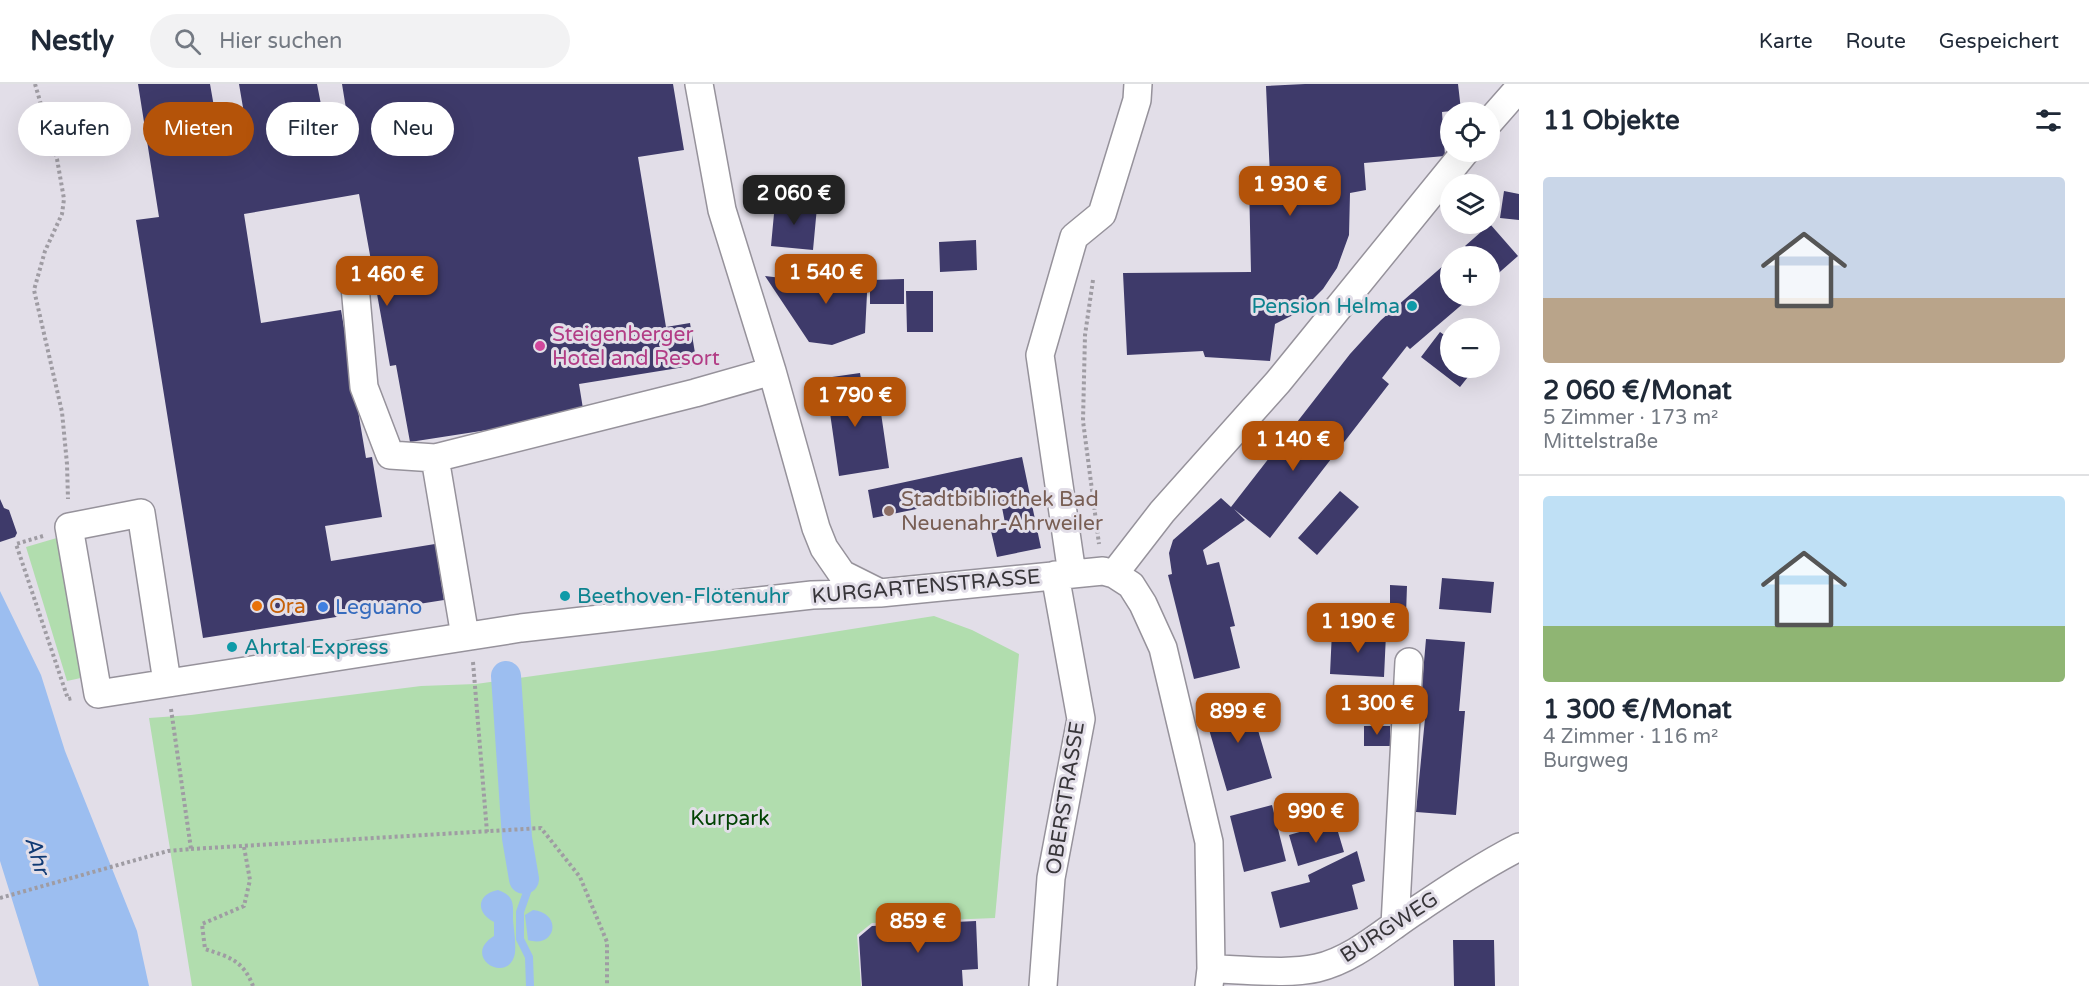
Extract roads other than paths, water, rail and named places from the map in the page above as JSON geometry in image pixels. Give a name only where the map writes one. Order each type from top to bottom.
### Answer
[{"type":"street","points":[[699,84],[722,210],[772,371],[816,528],[824,548],[842,574],[880,593]]},
{"type":"street","name":"OBERSTRASSE","points":[[1044,986],[1051,878],[1081,719],[1041,355],[1074,237],[1102,214],[1137,100],[1138,84]]},
{"type":"street","points":[[1500,108],[1511,94]]},
{"type":"street","points":[[1210,977],[1209,842],[1163,648],[1143,604],[1131,585],[1108,572],[1278,382],[1457,162]]},
{"type":"street","points":[[355,286],[364,387],[390,454],[435,458],[695,393],[772,371]]},
{"type":"street","points":[[435,458],[465,636]]},
{"type":"street","name":"KURGARTENSTRASSE","points":[[167,682],[141,513],[69,527],[98,694],[465,636],[643,613],[812,595],[880,593],[1064,574],[1108,572]]},
{"type":"street","points":[[1395,925],[1409,662]]},
{"type":"street","name":"BURGWEG","points":[[1210,977],[1319,967],[1354,952],[1468,875],[1519,847]]},
{"type":"water","name":"Ahr","points":[[0,591],[41,675],[65,751],[137,931],[149,986],[39,986],[0,861]]},
{"type":"water","points":[[498,890],[508,895],[512,901],[515,953],[511,963],[497,968],[484,959],[482,952],[485,944],[494,936],[494,922],[481,909],[481,904],[486,895]]},
{"type":"water","points":[[533,910],[549,917],[552,923],[550,935],[545,940],[528,940],[525,915]]},
{"type":"waterway","points":[[506,676],[517,838],[524,879]]},
{"type":"waterway","points":[[524,879],[527,892],[520,912],[520,939],[529,957],[530,986]]},
{"type":"place","name":"Pension Helma","points":[[1412,306]]},
{"type":"place","name":"Steigenberger Hotel and Resort","points":[[540,346]]},
{"type":"place","name":"Stadtbibliothek Bad Neuenahr-Ahrweiler","points":[[889,511]]},
{"type":"place","name":"Beethoven-Flötenuhr","points":[[565,596]]},
{"type":"place","name":"Ora","points":[[257,606]]},
{"type":"place","name":"Leguano","points":[[323,607]]},
{"type":"place","name":"Ahrtal Express","points":[[232,647]]},
{"type":"park label","name":"Kurpark","points":[[730,818]]}]
